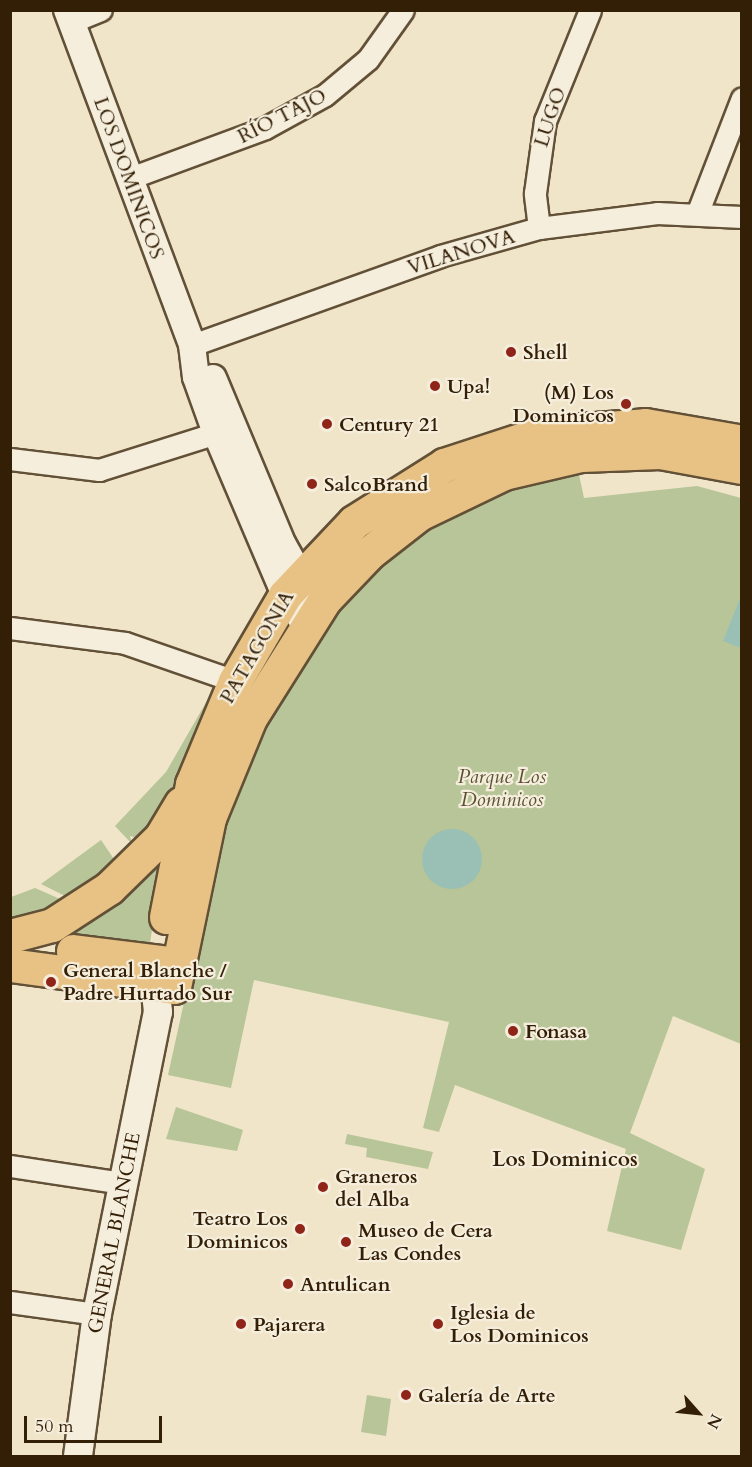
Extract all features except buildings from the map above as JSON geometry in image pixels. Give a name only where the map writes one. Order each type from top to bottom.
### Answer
[{"type":"main road","name":"PATAGONIA","points":[[165,982],[192,784],[235,681],[291,587],[333,540],[387,497],[456,459],[507,441],[560,430],[628,425],[741,442]]},
{"type":"main road","name":"PATAGONIA","points":[[165,982],[221,784],[262,694],[312,615],[369,553],[419,514],[519,468],[628,452],[691,456],[741,467]]},
{"type":"main road","points":[[11,958],[52,925],[109,888],[161,837],[192,784]]},
{"type":"main road","points":[[11,958],[165,982]]},
{"type":"main road","name":"GENERAL BLANCHE","points":[[78,1456],[97,1314],[165,982]]},
{"type":"street","points":[[69,16],[101,10]]},
{"type":"street","name":"RÍO TAJO","points":[[130,178],[265,128],[325,95],[368,59],[403,10]]},
{"type":"street","name":"LUGO","points":[[539,228],[535,192],[545,121],[590,10]]},
{"type":"street","name":"LOS DOMINICOS","points":[[69,16],[192,345],[196,377],[216,433],[291,587],[312,615]]},
{"type":"street","points":[[697,214],[741,98]]},
{"type":"street","name":"VILANOVA","points":[[192,345],[440,256],[539,228],[617,216],[697,214],[741,217]]},
{"type":"street","name":"LOS DOMINICOS","points":[[192,345],[209,369],[291,587]]},
{"type":"street","points":[[10,459],[107,469],[216,433]]},
{"type":"street","points":[[10,628],[125,643],[235,681]]},
{"type":"street","points":[[10,1166],[123,1182]]},
{"type":"street","points":[[10,1302],[97,1314]]},
{"type":"green space","name":"Parque Los Dominicos","points":[[578,470],[584,498],[697,486],[741,498],[741,1044],[673,1016],[630,1133],[705,1169],[681,1250],[607,1231],[626,1149],[455,1085],[439,1132],[423,1128],[449,1022],[254,980],[231,1088],[168,1075],[226,812],[302,654],[355,585],[428,521],[491,494]]},
{"type":"green space","points":[[212,692],[165,810],[146,840],[130,836],[132,844],[115,826],[166,772]]},
{"type":"green space","points":[[101,840],[116,862],[75,901],[41,884]]},
{"type":"green space","points":[[164,854],[149,949],[63,936]]},
{"type":"green space","points":[[35,888],[67,902],[11,929],[11,897]]},
{"type":"green space","points":[[176,1107],[243,1130],[237,1151],[166,1139]]},
{"type":"green space","points":[[347,1134],[433,1152],[428,1169],[366,1157],[367,1148],[345,1144]]},
{"type":"green space","points":[[367,1395],[391,1399],[386,1436],[361,1432]]},
{"type":"water","points":[[741,596],[741,648],[723,641]]},
{"type":"water","points":[[446,829],[458,829],[469,834],[477,842],[482,859],[480,871],[469,884],[458,889],[446,889],[435,884],[427,876],[422,865],[422,853],[427,842],[435,834]]},
{"type":"place","name":"Shell","points":[[511,352]]},
{"type":"place","name":"Upa!","points":[[435,386]]},
{"type":"place","name":"(M) Los Dominicos","points":[[626,404]]},
{"type":"place","name":"Century 21","points":[[327,424]]},
{"type":"place","name":"SalcoBrand","points":[[312,484]]},
{"type":"place","name":"General Blanche / Padre Hurtado Sur","points":[[51,982]]},
{"type":"place","name":"Fonasa","points":[[513,1031]]},
{"type":"place","name":"Graneros del Alba","points":[[323,1187]]},
{"type":"place","name":"Teatro Los Dominicos","points":[[300,1229]]},
{"type":"place","name":"Museo de Cera Las Condes","points":[[346,1242]]},
{"type":"place","name":"Antulican","points":[[288,1284]]},
{"type":"place","name":"Pajarera","points":[[241,1324]]},
{"type":"place","name":"Iglesia de Los Dominicos","points":[[438,1324]]},
{"type":"place","name":"Galería de Arte","points":[[406,1395]]},
{"type":"district","name":"Los Dominicos","points":[[565,1160]]}]
